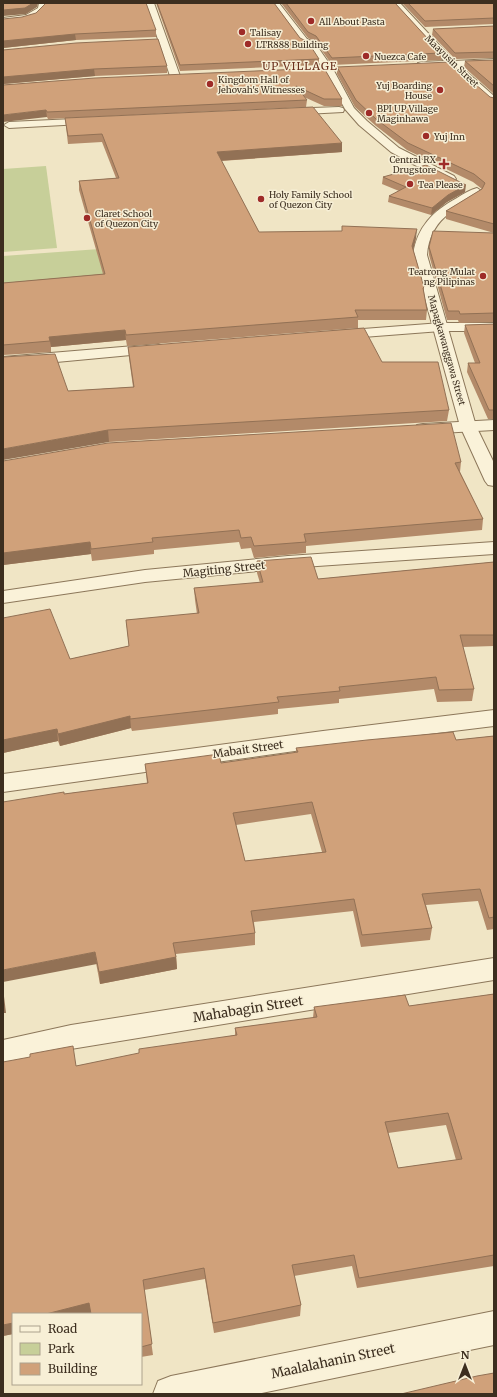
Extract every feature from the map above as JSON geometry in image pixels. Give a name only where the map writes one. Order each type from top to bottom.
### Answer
[{"type":"street","points":[[3,21],[32,16],[40,12],[44,7],[44,3]]},
{"type":"street","points":[[150,3],[159,42],[175,76]]},
{"type":"street","points":[[275,3],[303,46],[312,45],[325,71],[350,109],[381,139],[395,150],[417,162],[473,189]]},
{"type":"street","name":"Maayusin Street","points":[[395,3],[452,64],[494,101]]},
{"type":"street","points":[[421,32],[436,31]]},
{"type":"street","points":[[410,66],[494,62]]},
{"type":"street","points":[[325,71],[339,110],[359,133],[384,152],[415,171],[455,189],[473,189]]},
{"type":"street","points":[[276,112],[339,110]]},
{"type":"street","points":[[3,132],[58,123],[61,123],[69,122],[76,122],[84,121],[99,120],[9,125],[40,123],[48,123],[64,122],[72,122],[80,122],[103,120]]},
{"type":"street","name":"Mapagkawanggawa Street","points":[[473,189],[440,213],[430,224],[423,238],[420,252],[468,426],[494,481]]},
{"type":"street","points":[[320,336],[441,328],[494,327]]},
{"type":"street","points":[[3,362],[172,348]]},
{"type":"street","points":[[404,430],[494,425]]},
{"type":"street","name":"Magiting Street","points":[[3,596],[152,576],[288,562],[494,548]]},
{"type":"street","name":"Mabait Street","points":[[3,783],[300,742],[494,718]]},
{"type":"street","name":"Mahabagin Street","points":[[3,1053],[71,1037],[494,969]]},
{"type":"street","name":"Maalalahanin Street","points":[[171,1394],[494,1328]]},
{"type":"green space","points":[[46,166],[57,248],[3,252],[3,169]]},
{"type":"green space","points":[[127,247],[137,279],[5,289],[3,278],[3,256]]},
{"type":"building","points":[[3,3],[33,3],[25,8],[3,10]]},
{"type":"building","points":[[46,3],[146,3],[156,30],[75,34],[3,41],[3,19],[22,17],[36,13]]},
{"type":"building","points":[[157,3],[274,3],[300,38],[308,42],[319,59],[180,65]]},
{"type":"building","points":[[286,3],[395,3],[441,53],[332,58],[316,36],[308,32]]},
{"type":"building","points":[[408,3],[494,3],[494,18],[425,21]]},
{"type":"building","points":[[494,26],[494,52],[455,53],[433,29]]},
{"type":"building","points":[[158,39],[167,66],[94,69],[3,77],[3,50],[76,43]]},
{"type":"building","points":[[494,60],[494,86],[465,61]]},
{"type":"building","points":[[450,62],[490,97],[494,98],[494,224],[446,211],[482,189],[485,183],[474,174],[408,143],[376,119],[356,100],[337,67]]},
{"type":"building","points":[[324,68],[342,99],[324,99],[296,86],[307,100],[47,112],[46,110],[3,115],[3,85],[95,78]]},
{"type":"building","points":[[313,107],[342,143],[217,152],[259,232],[342,231],[342,226],[417,229],[412,246],[424,287],[427,310],[355,310],[358,317],[126,335],[125,330],[49,337],[50,341],[3,345],[3,283],[105,274],[79,181],[119,178],[102,134],[68,136],[65,118]]},
{"type":"building","points":[[426,165],[466,185],[448,195],[432,208],[389,196],[406,187],[383,177]]},
{"type":"building","points":[[433,231],[494,233],[494,313],[460,314],[459,311],[448,311],[429,247]]},
{"type":"building","points":[[494,324],[494,410],[489,410],[468,363],[480,363],[465,325]]},
{"type":"building","points":[[364,328],[382,362],[438,362],[449,410],[108,430],[3,449],[3,357],[55,354],[68,391],[134,387],[128,347]]},
{"type":"building","points":[[451,423],[461,462],[455,463],[483,519],[304,534],[306,542],[254,546],[251,537],[241,538],[239,530],[152,538],[153,542],[91,549],[90,542],[3,553],[3,461],[108,443]]},
{"type":"building","points":[[311,557],[318,579],[494,562],[494,635],[460,635],[474,689],[439,690],[436,677],[339,687],[340,691],[277,697],[279,702],[130,719],[130,716],[58,734],[57,729],[3,740],[3,618],[50,609],[70,659],[129,646],[126,620],[199,613],[194,588],[263,582],[257,561]]},
{"type":"building","points":[[453,732],[456,740],[494,736],[494,917],[489,918],[480,889],[422,894],[432,928],[362,935],[354,899],[251,911],[255,933],[173,943],[176,957],[99,972],[95,952],[3,970],[3,802],[64,792],[64,794],[148,783],[145,764],[219,754],[221,763],[298,752],[296,748]],"holes":[[[312,802],[326,852],[245,861],[233,813]]]},
{"type":"building","points":[[494,994],[494,1255],[359,1278],[354,1255],[292,1265],[301,1305],[213,1323],[204,1268],[143,1280],[152,1344],[142,1347],[142,1313],[91,1313],[89,1303],[50,1313],[12,1313],[12,1323],[3,1325],[3,1062],[30,1057],[30,1054],[73,1046],[76,1066],[139,1053],[139,1049],[237,1035],[235,1028],[317,1017],[314,1007],[405,995],[409,1006]],"holes":[[[448,1113],[462,1159],[398,1168],[385,1122]]]},
{"type":"building","points":[[494,1373],[494,1394],[401,1394],[477,1376]]},
{"type":"place","name":"All About Pasta","points":[[311,21]]},
{"type":"place","name":"Talisay","points":[[242,32]]},
{"type":"place","name":"LTR888 Building","points":[[248,44]]},
{"type":"place","name":"Nuezca Cafe","points":[[366,56]]},
{"type":"place","name":"Kingdom Hall of Jehovah's Witnesses","points":[[210,84]]},
{"type":"place","name":"Yuj Boarding House","points":[[440,90]]},
{"type":"place","name":"BPI UP Village Maginhawa","points":[[369,113]]},
{"type":"place","name":"Yuj Inn","points":[[426,136]]},
{"type":"place","name":"Central RX Drugstore","points":[[444,164]]},
{"type":"place","name":"Tea Please","points":[[410,184]]},
{"type":"place","name":"Holy Family School of Quezon City","points":[[261,199]]},
{"type":"place","name":"Claret School of Quezon City","points":[[87,218]]},
{"type":"place","name":"Teatrong Mulat ng Pilipinas","points":[[483,276]]},
{"type":"district","name":"UP VILLAGE","points":[[300,66]]}]
